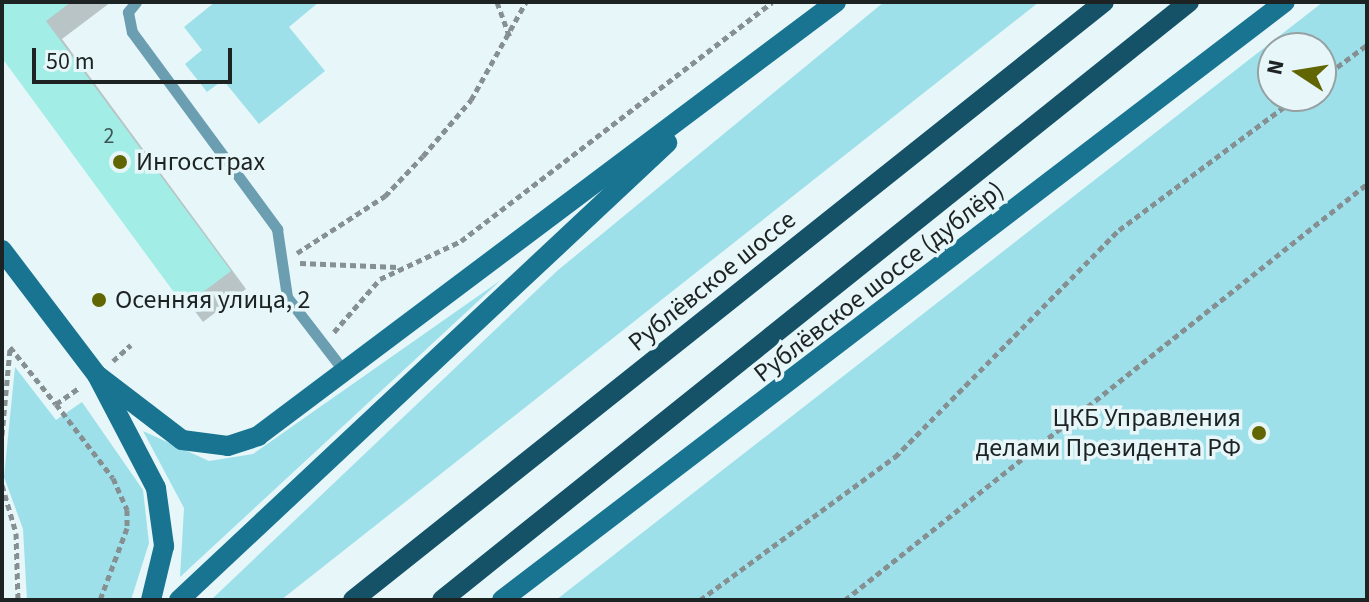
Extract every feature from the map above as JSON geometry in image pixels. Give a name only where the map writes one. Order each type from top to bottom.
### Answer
[{"type":"main road","points":[[97,375],[166,431],[205,447],[258,436],[346,375],[836,2]]},
{"type":"main road","name":"Рублёвское шоссе","points":[[353,600],[1104,2]]},
{"type":"main road","points":[[442,600],[1189,2]]},
{"type":"main road","name":"Рублёвское шоссе (дублёр)","points":[[502,600],[1285,2]]},
{"type":"main road","points":[[179,600],[751,64]]},
{"type":"main road","points":[[2,250],[97,375],[160,503],[164,546],[151,600]]},
{"type":"lane","points":[[136,2],[128,12],[132,32],[277,229],[287,297],[346,375]]},
{"type":"path","points":[[497,2],[510,38]]},
{"type":"path","points":[[283,262],[385,196],[471,100],[510,38],[526,2]]},
{"type":"path","points":[[323,345],[353,306],[400,267],[461,241],[772,2]]},
{"type":"path","points":[[1337,67],[1367,45]]},
{"type":"path","points":[[700,600],[895,457],[1119,230],[1278,112]]},
{"type":"path","points":[[845,600],[1367,184]]},
{"type":"path","points":[[283,262],[400,267]]},
{"type":"path","points":[[2,349],[10,347]]},
{"type":"path","points":[[2,435],[10,347]]},
{"type":"path","points":[[10,347],[113,478],[127,510],[127,528],[100,600]]},
{"type":"path","points":[[56,404],[97,375]]},
{"type":"path","points":[[2,485],[16,533],[18,600]]},
{"type":"shaded area","points":[[215,2],[319,2],[289,27],[325,71],[259,124],[223,80],[207,92],[185,64],[202,50],[184,27]]},
{"type":"shaded area","points":[[884,2],[1039,2],[281,600],[211,600],[557,271]]},
{"type":"shaded area","points":[[1323,2],[1367,2],[1367,600],[556,600],[1257,53],[1257,112],[1337,112],[1337,32],[1285,32]]},
{"type":"shaded area","points":[[501,280],[180,577],[184,508],[143,431],[209,461],[253,454]]},
{"type":"shaded area","points":[[15,367],[56,420],[82,402],[143,490],[149,543],[131,600],[27,600],[23,529],[4,477]]},
{"type":"building","points":[[2,2],[71,2],[46,21],[231,271],[184,306],[2,58]]},
{"type":"place","name":"Ингосстрах","points":[[120,162]]},
{"type":"place","name":"Осенняя улица, 2","points":[[99,300]]},
{"type":"place","name":"ЦКБ Управления делами Президента РФ","points":[[1259,433]]}]
